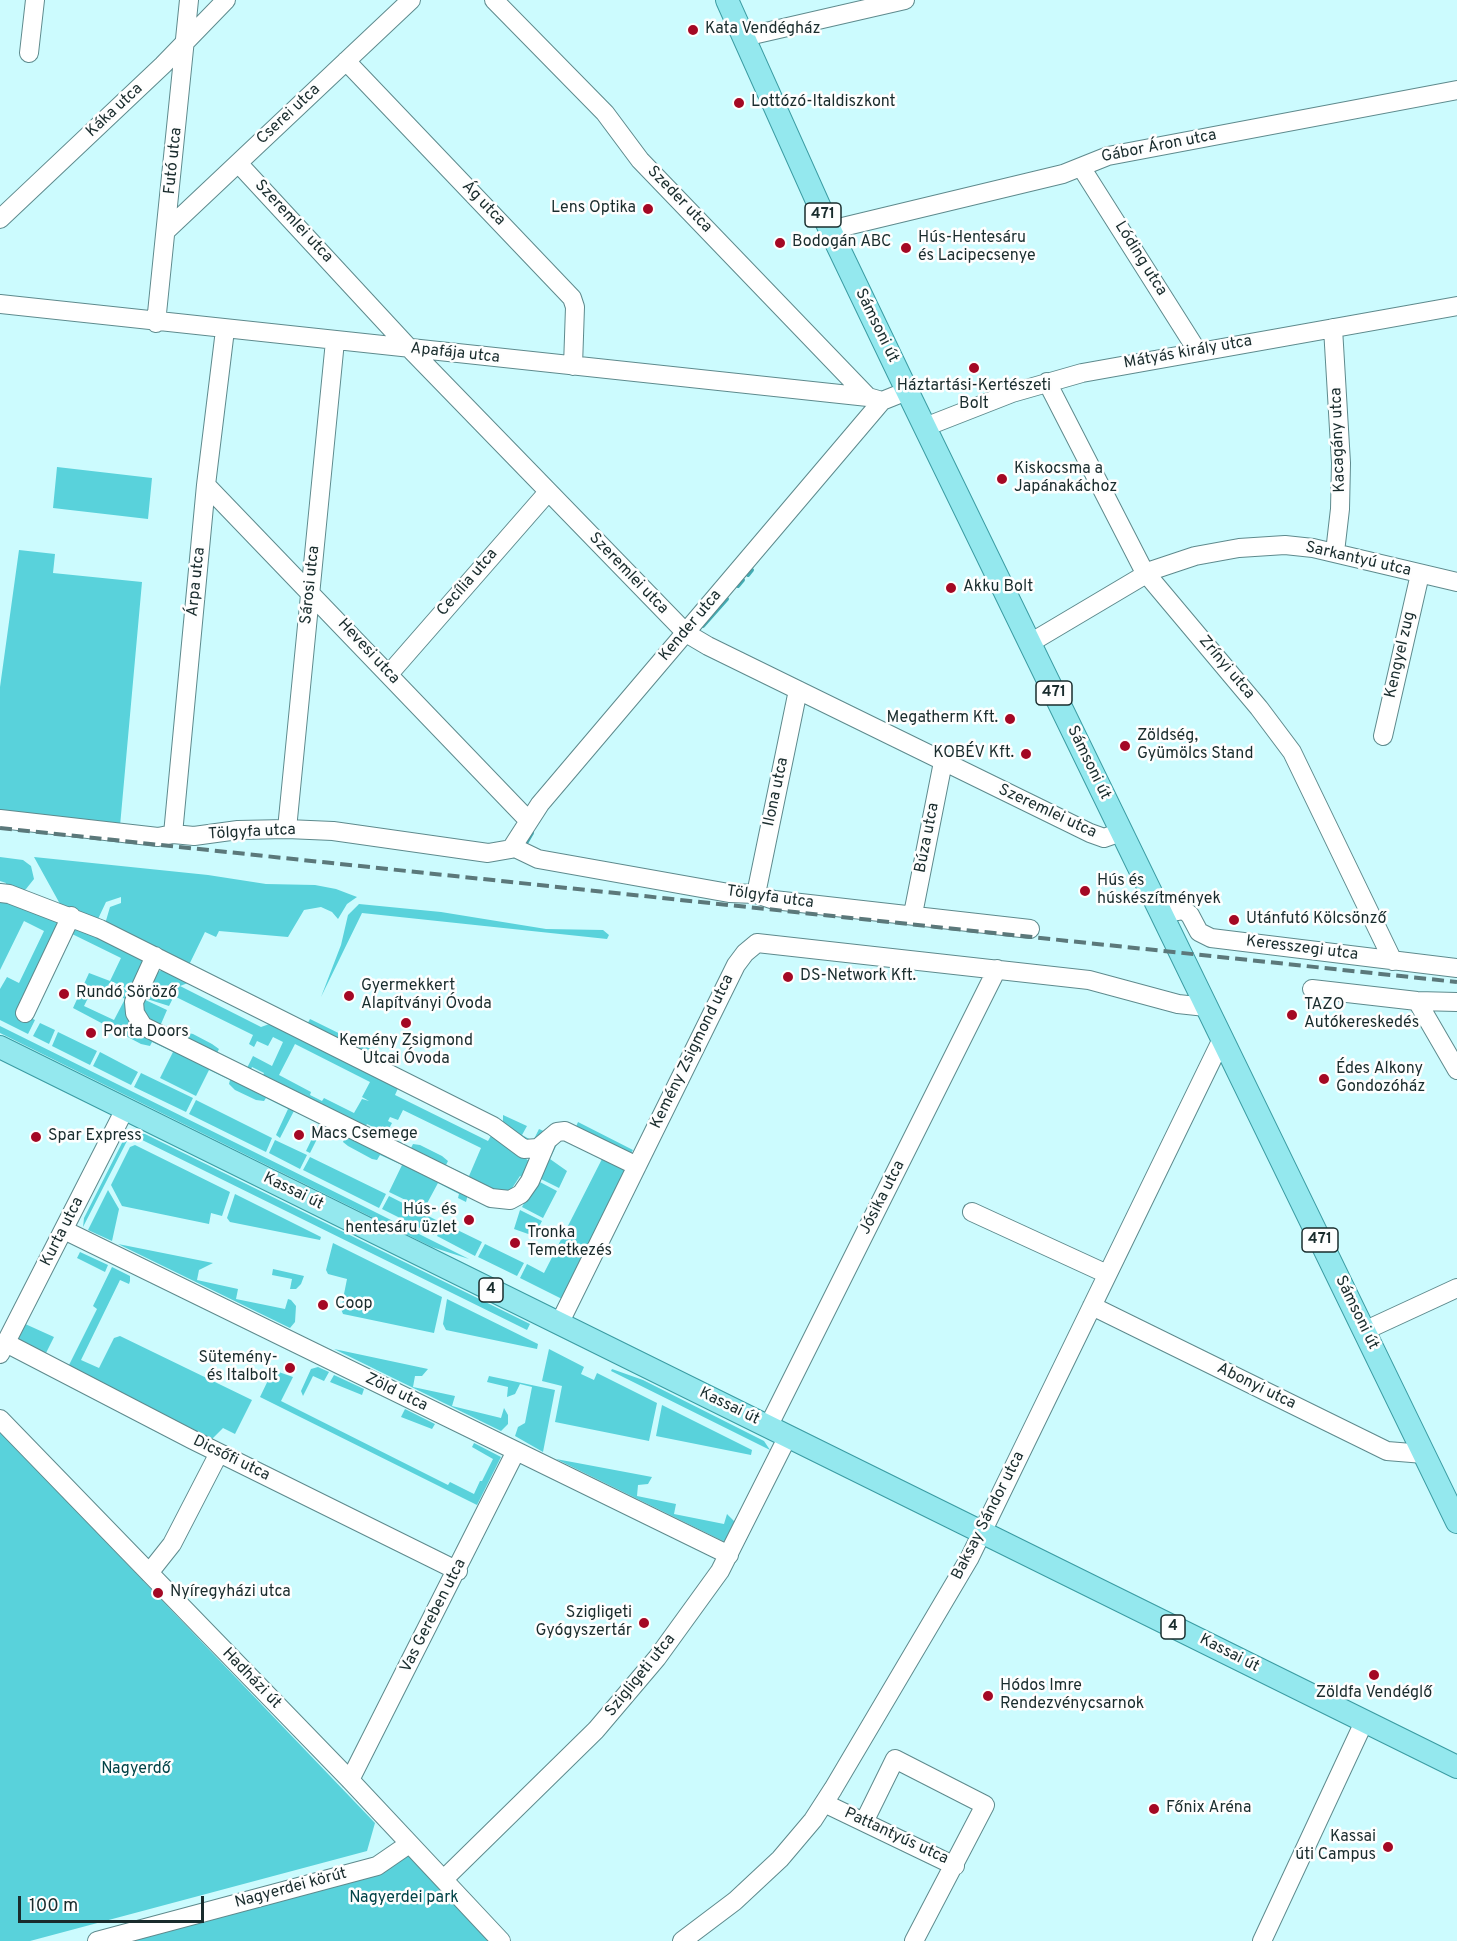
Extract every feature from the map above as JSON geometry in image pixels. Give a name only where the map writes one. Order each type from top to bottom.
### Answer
[{"type":"main road","name":"Sámsoni út","points":[[726,0],[830,230],[907,391],[1457,1522]]},
{"type":"main road","name":"Kassai út","points":[[0,1047],[1457,1767]]},
{"type":"street","points":[[29,53],[35,0]]},
{"type":"street","name":"Futó utca","points":[[156,322],[189,0]]},
{"type":"street","name":"Káka utca","points":[[0,219],[155,73],[226,0]]},
{"type":"street","name":"Cserei utca","points":[[167,230],[411,0]]},
{"type":"street","name":"Szeder utca","points":[[494,0],[605,113],[640,160],[875,399]]},
{"type":"street","points":[[744,37],[905,0]]},
{"type":"street","name":"Ág utca","points":[[346,61],[572,298],[575,308],[573,366]]},
{"type":"street","name":"Gábor Áron utca","points":[[830,230],[1063,174],[1108,156],[1457,90]]},
{"type":"street","name":"Szeremlei utca","points":[[238,163],[411,350],[686,633],[943,762],[1095,835],[1107,838],[1121,832]]},
{"type":"street","name":"Lóding utca","points":[[1081,166],[1198,352]]},
{"type":"street","name":"Apafája utca","points":[[0,304],[875,399],[907,391]]},
{"type":"street","name":"Mátyás király utca","points":[[925,428],[1047,382],[1093,370],[1457,306]]},
{"type":"street","name":"Kacagány utca","points":[[1333,328],[1341,463],[1341,509],[1335,552]]},
{"type":"street","name":"Árpa utca","points":[[173,834],[206,485],[225,330]]},
{"type":"street","name":"Sárosi utca","points":[[287,829],[335,341]]},
{"type":"street","name":"Zrínyi utca","points":[[1047,382],[1145,574],[1284,739],[1394,961]]},
{"type":"street","name":"Kender utca","points":[[509,850],[528,820],[686,633],[875,399]]},
{"type":"street","name":"Hevesi utca","points":[[206,485],[528,820]]},
{"type":"street","name":"Cecília utca","points":[[388,674],[548,492]]},
{"type":"street","name":"Sarkantyú utca","points":[[1030,643],[1145,574],[1195,556],[1239,548],[1294,545],[1335,552],[1457,582]]},
{"type":"street","name":"Kengyel zug","points":[[1383,736],[1420,574]]},
{"type":"street","name":"Ilona utca","points":[[756,894],[798,690]]},
{"type":"street","name":"Búza utca","points":[[913,914],[943,762]]},
{"type":"street","name":"Tölgyfa utca","points":[[0,819],[158,837],[173,834],[194,836],[238,830],[333,831],[488,853],[509,850],[554,862],[729,893],[756,894],[774,900],[1030,929]]},
{"type":"street","points":[[0,893],[9,894],[71,916],[155,956],[493,1126],[521,1147],[533,1149],[557,1132],[567,1131],[637,1166]]},
{"type":"street","name":"Keresszegi utca","points":[[1161,914],[1184,910],[1190,915],[1199,932],[1211,938],[1457,968]]},
{"type":"street","points":[[25,1013],[71,916]]},
{"type":"street","name":"Kemény Zsigmond utca","points":[[559,1324],[739,961],[758,943],[997,969]]},
{"type":"street","points":[[155,956],[134,1002],[135,1013],[143,1026],[483,1194],[500,1201],[518,1197],[530,1181],[547,1141]]},
{"type":"street","points":[[997,969],[1099,981],[1167,1001],[1206,1007]]},
{"type":"street","name":"Jósika utca","points":[[778,1432],[997,969]]},
{"type":"street","points":[[1312,989],[1417,1001],[1457,1002]]},
{"type":"street","points":[[1417,1001],[1457,1070]]},
{"type":"street","name":"Baksay Sándor utca","points":[[682,1941],[735,1901],[769,1870],[824,1803],[982,1532],[1222,1040]]},
{"type":"street","name":"Kurta utca","points":[[3,1349],[125,1108]]},
{"type":"street","points":[[972,1212],[1107,1274]]},
{"type":"street","name":"Zöld utca","points":[[64,1230],[729,1555]]},
{"type":"street","points":[[1364,1332],[1457,1288]]},
{"type":"street","name":"Abonyi utca","points":[[1092,1306],[1383,1449],[1397,1454],[1424,1454]]},
{"type":"street","name":"Dicsőfi utca","points":[[3,1349],[458,1570]]},
{"type":"street","name":"Hadházi út","points":[[0,1419],[350,1780],[501,1941]]},
{"type":"street","name":"Szigligeti utca","points":[[444,1879],[596,1730],[622,1701],[701,1599],[729,1555],[778,1432]]},
{"type":"street","name":"Vas Gereben utca","points":[[350,1780],[458,1570],[516,1451]]},
{"type":"street","points":[[149,1573],[172,1544],[219,1453]]},
{"type":"street","points":[[1262,1941],[1364,1722]]},
{"type":"street","points":[[864,1822],[895,1759],[985,1805],[955,1866]]},
{"type":"street","name":"Pattantyús utca","points":[[824,1803],[955,1866],[914,1941]]},
{"type":"street","name":"Nagyerdei körút","points":[[97,1941],[377,1866],[409,1844]]},
{"type":"green space","points":[[57,467],[152,478],[148,519],[53,508]]},
{"type":"green space","points":[[19,550],[55,554],[53,573],[142,582],[120,826],[0,812],[0,687]]},
{"type":"green space","points":[[0,857],[23,860],[31,866],[34,879],[26,889],[21,892],[5,888],[6,883],[0,881]]},
{"type":"green space","points":[[34,857],[208,875],[266,884],[315,885],[336,889],[357,897],[347,904],[338,919],[332,912],[321,907],[304,910],[288,937],[219,931],[216,937],[205,932],[188,967],[105,924],[110,907],[121,903],[121,897],[106,902],[98,919],[60,904]]},
{"type":"green space","points":[[0,897],[61,922],[21,1013],[35,1020],[28,1034],[0,1020],[0,989],[7,977],[19,983],[44,931],[24,921],[0,970]]},
{"type":"green space","points":[[359,904],[441,912],[546,929],[603,930],[609,935],[607,939],[362,913],[321,997],[341,945],[348,915]]},
{"type":"green space","points":[[73,926],[138,953],[144,962],[132,991],[111,981],[102,1000],[90,994],[84,1006],[114,1020],[125,999],[111,991],[114,984],[132,993],[129,1009],[296,1107],[280,1138],[276,1135],[288,1109],[266,1098],[264,1101],[256,1100],[235,1090],[229,1084],[230,1080],[209,1070],[196,1096],[160,1078],[173,1052],[152,1042],[150,1046],[141,1044],[73,1008],[89,973],[110,981],[121,958],[68,932]]},
{"type":"green space","points":[[163,970],[193,981],[180,986],[261,1027],[275,1022],[399,1086],[395,1095],[488,1141],[493,1132],[530,1162],[525,1178],[520,1176],[507,1196],[387,1142],[389,1137],[411,1148],[413,1144],[420,1145],[442,1156],[448,1161],[446,1165],[469,1176],[481,1148],[403,1110],[398,1120],[390,1117],[388,1121],[392,1123],[383,1140],[376,1137],[379,1130],[367,1124],[363,1130],[261,1079],[264,1073],[252,1067],[249,1073],[245,1072],[253,1056],[272,1066],[283,1042],[273,1037],[268,1046],[257,1041],[254,1047],[249,1044],[253,1035],[174,996],[169,1006],[147,999],[152,989],[146,986],[157,972]],"holes":[[[295,1044],[370,1082],[362,1097],[369,1101],[362,1099],[354,1113],[324,1098],[322,1101],[310,1095],[311,1092],[279,1075]]]},
{"type":"green space","points":[[141,998],[167,1010],[161,1024],[182,1035],[184,1032],[193,1034],[212,1044],[219,1049],[217,1053],[237,1062],[235,1066],[145,1021]]},
{"type":"green space","points":[[310,1019],[381,1054],[376,1063],[305,1028]]},
{"type":"green space","points":[[40,1023],[55,1030],[49,1044],[33,1036]]},
{"type":"green space","points":[[0,1026],[469,1259],[432,1247],[0,1033]]},
{"type":"green space","points":[[58,1032],[97,1051],[90,1065],[52,1046]]},
{"type":"green space","points":[[100,1052],[138,1072],[131,1085],[93,1066]]},
{"type":"green space","points":[[141,1073],[193,1098],[186,1112],[134,1087]]},
{"type":"green space","points":[[196,1100],[272,1138],[266,1152],[189,1114]]},
{"type":"green space","points":[[503,1115],[527,1126],[522,1135],[533,1141],[539,1129],[548,1133],[531,1143],[503,1126]]},
{"type":"green space","points":[[321,1120],[468,1194],[466,1202],[458,1198],[459,1194],[438,1183],[424,1209],[389,1192],[402,1165],[380,1155],[377,1160],[372,1159],[343,1142],[345,1137],[323,1127],[310,1153],[306,1151]]},
{"type":"green space","points":[[578,1122],[633,1150],[630,1155],[575,1129]]},
{"type":"green space","points":[[130,1134],[145,1134],[530,1324],[527,1330]]},
{"type":"green space","points":[[560,1136],[624,1168],[625,1171],[564,1300],[520,1278],[527,1264],[544,1273],[602,1159],[560,1138],[550,1159],[567,1171],[559,1188],[537,1177]]},
{"type":"green space","points":[[124,1139],[127,1141],[83,1227],[84,1218]]},
{"type":"green space","points":[[275,1140],[307,1155],[300,1169],[269,1153]]},
{"type":"green space","points":[[135,1145],[230,1192],[222,1216],[211,1213],[209,1224],[122,1206],[111,1185],[130,1147]]},
{"type":"green space","points":[[310,1157],[386,1194],[379,1208],[303,1170]]},
{"type":"green space","points":[[536,1180],[557,1191],[543,1218],[522,1207]]},
{"type":"green space","points":[[108,1190],[119,1209],[112,1241],[88,1230]]},
{"type":"green space","points":[[235,1194],[321,1237],[320,1240],[230,1222],[227,1218]]},
{"type":"green space","points":[[389,1196],[440,1222],[434,1235],[382,1209]]},
{"type":"green space","points":[[520,1210],[542,1221],[534,1236],[514,1229]]},
{"type":"green space","points":[[443,1223],[482,1242],[475,1256],[437,1236]]},
{"type":"green space","points":[[333,1243],[442,1297],[434,1333],[343,1314],[341,1309],[347,1279],[328,1274],[326,1270]]},
{"type":"green space","points":[[118,1244],[213,1263],[199,1270],[197,1280],[238,1289],[236,1299],[285,1309],[288,1299],[291,1300],[296,1306],[295,1322],[290,1328]]},
{"type":"green space","points":[[485,1244],[524,1263],[517,1276],[478,1257]]},
{"type":"green space","points":[[80,1252],[108,1265],[105,1272],[77,1258]]},
{"type":"green space","points":[[112,1267],[130,1276],[129,1284],[120,1280],[81,1360],[99,1368],[114,1338],[120,1336],[252,1400],[235,1434],[223,1428],[212,1439],[67,1369],[97,1309],[93,1306]]},
{"type":"green space","points":[[273,1269],[304,1276],[296,1289],[290,1289],[292,1279],[272,1275]]},
{"type":"green space","points":[[447,1299],[538,1344],[537,1349],[446,1330],[443,1324]]},
{"type":"green space","points":[[23,1323],[54,1337],[44,1357],[18,1342],[17,1337]]},
{"type":"green space","points":[[334,1349],[428,1369],[422,1376],[415,1376],[413,1387],[455,1396],[452,1406],[501,1418],[504,1408],[508,1415],[508,1424],[501,1431]]},
{"type":"green space","points":[[549,1349],[584,1367],[581,1374],[594,1380],[597,1373],[657,1403],[649,1441],[555,1422],[562,1386],[542,1381]]},
{"type":"green space","points":[[318,1367],[329,1372],[324,1381],[313,1376],[303,1396],[301,1391],[311,1369]]},
{"type":"green space","points":[[612,1369],[643,1380],[764,1441],[770,1450],[611,1371]]},
{"type":"green space","points":[[273,1370],[293,1377],[281,1401],[448,1485],[450,1482],[474,1494],[493,1459],[472,1447],[474,1443],[501,1457],[477,1505],[260,1397]]},
{"type":"green space","points":[[334,1375],[364,1389],[362,1395],[330,1382]]},
{"type":"green space","points":[[489,1376],[555,1390],[543,1452],[515,1436],[518,1427],[525,1423],[532,1387],[520,1384],[515,1394],[507,1397],[508,1387],[487,1382]]},
{"type":"green space","points":[[662,1405],[752,1450],[751,1455],[656,1436]]},
{"type":"green space","points":[[405,1409],[435,1424],[432,1429],[401,1417]]},
{"type":"green space","name":"Nagyerdő","points":[[0,1431],[375,1823],[367,1851],[30,1941],[0,1941]]},
{"type":"green space","points":[[556,1459],[652,1477],[648,1484],[638,1485],[637,1496],[676,1504],[674,1514],[724,1524],[727,1514],[736,1523],[728,1540],[723,1541]]},
{"type":"green space","name":"Nagyerdei park","points":[[409,1844],[501,1941],[97,1941],[377,1866]]},
{"type":"waterway","points":[[748,575],[752,570]]},
{"type":"waterway","points":[[738,586],[743,580]]},
{"type":"waterway","points":[[703,626],[727,599]]},
{"type":"waterway","points":[[525,845],[532,833]]},
{"type":"railway","points":[[0,828],[1457,982]]},
{"type":"place","name":"Kata Vendégház","points":[[693,30]]},
{"type":"place","name":"Lottózó-Italdiszkont","points":[[739,103]]},
{"type":"place","name":"Lens Optika","points":[[648,209]]},
{"type":"place","name":"Bodogán ABC","points":[[780,243]]},
{"type":"place","name":"Hús-Hentesáru és Lacipecsenye","points":[[906,248]]},
{"type":"place","name":"Háztartási-Kertészeti Bolt","points":[[974,368]]},
{"type":"place","name":"Kiskocsma a Japánakáchoz","points":[[1002,479]]},
{"type":"place","name":"Akku Bolt","points":[[951,588]]},
{"type":"place","name":"Megatherm Kft.","points":[[1010,719]]},
{"type":"place","name":"Zöldség, Gyümölcs Stand","points":[[1125,746]]},
{"type":"place","name":"KOBÉV Kft.","points":[[1026,754]]},
{"type":"place","name":"Hús és húskészítmények","points":[[1085,891]]},
{"type":"place","name":"Utánfutó Kölcsönző","points":[[1234,920]]},
{"type":"place","name":"DS-Network Kft.","points":[[788,977]]},
{"type":"place","name":"Rundó Söröző","points":[[64,994]]},
{"type":"place","name":"Gyermekkert Alapítványi Óvoda","points":[[349,996]]},
{"type":"place","name":"TAZO Autókereskedés","points":[[1292,1015]]},
{"type":"place","name":"Kemény Zsigmond Utcai Óvoda","points":[[406,1023]]},
{"type":"place","name":"Porta Doors","points":[[91,1033]]},
{"type":"place","name":"Édes Alkony Gondozóház","points":[[1324,1079]]},
{"type":"place","name":"Macs Csemege","points":[[299,1135]]},
{"type":"place","name":"Spar Express","points":[[36,1137]]},
{"type":"place","name":"Hús- és hentesáru üzlet","points":[[469,1220]]},
{"type":"place","name":"Tronka Temetkezés","points":[[515,1243]]},
{"type":"place","name":"Coop","points":[[323,1305]]},
{"type":"place","name":"Sütemény- és Italbolt","points":[[290,1368]]},
{"type":"place","name":"Nyíregyházi utca","points":[[158,1593]]},
{"type":"place","name":"Szigligeti Gyógyszertár","points":[[644,1623]]},
{"type":"place","name":"Zöldfa Vendéglő","points":[[1374,1675]]},
{"type":"place","name":"Hódos Imre Rendezvénycsarnok","points":[[988,1696]]},
{"type":"place","name":"Főnix Aréna","points":[[1154,1809]]},
{"type":"place","name":"Kassai úti Campus","points":[[1388,1847]]}]
